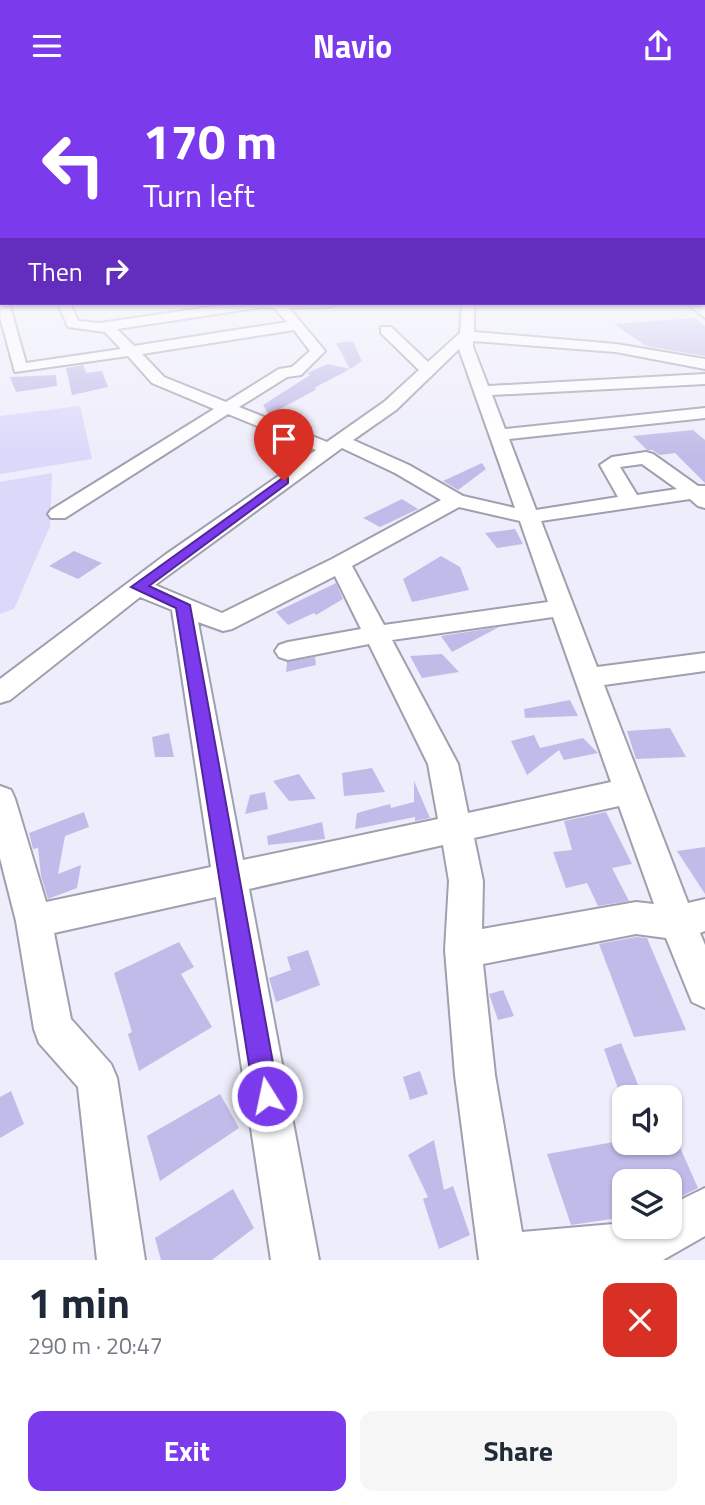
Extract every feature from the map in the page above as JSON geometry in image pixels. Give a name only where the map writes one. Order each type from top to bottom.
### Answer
[{"type":"street","points":[[14,346],[20,369]]},
{"type":"street","points":[[126,346],[158,380],[227,408],[402,469],[456,500],[529,517],[701,495]]},
{"type":"street","points":[[0,375],[20,369],[172,346]]},
{"type":"street","points":[[58,514],[284,372],[296,372],[318,351],[314,346]]},
{"type":"street","points":[[402,346],[428,370]]},
{"type":"street","points":[[0,693],[138,587],[390,406],[455,346]]},
{"type":"street","points":[[466,346],[629,791],[691,919],[705,989]]},
{"type":"street","points":[[604,346],[660,353],[705,364]]},
{"type":"street","points":[[482,391],[705,379]]},
{"type":"street","points":[[498,435],[705,413]]},
{"type":"street","points":[[631,502],[609,465],[646,458],[701,495]]},
{"type":"street","points":[[138,587],[223,623],[340,564],[456,500]]},
{"type":"street","points":[[340,564],[443,764],[466,881],[463,950],[475,1075],[502,1259],[646,1244],[705,1211]]},
{"type":"street","points":[[183,605],[295,1260]]},
{"type":"street","points":[[288,651],[376,634],[562,608]]},
{"type":"street","points":[[587,678],[705,662]]},
{"type":"street","points":[[34,921],[629,791]]},
{"type":"street","points":[[0,799],[34,921],[54,1029],[97,1078],[121,1260]]},
{"type":"street","points":[[463,950],[636,918],[691,919]]},
{"type":"shaded area","points":[[80,406],[92,459],[0,474],[0,416]]},
{"type":"shaded area","points":[[52,473],[50,526],[14,609],[0,614],[0,482]]},
{"type":"building","points":[[337,346],[355,346],[362,361],[350,369]]},
{"type":"building","points":[[646,346],[705,346],[705,356]]},
{"type":"building","points":[[328,364],[350,369],[269,415],[263,405],[310,375],[307,373]]},
{"type":"building","points":[[83,365],[86,373],[102,371],[108,387],[72,395],[66,368]]},
{"type":"building","points":[[56,375],[57,386],[16,392],[10,377]]},
{"type":"building","points":[[693,430],[705,440],[705,483],[675,453],[660,455],[647,450],[633,436]]},
{"type":"building","points":[[482,463],[486,469],[458,490],[443,481]]},
{"type":"building","points":[[402,499],[418,509],[380,527],[363,518]]},
{"type":"building","points":[[515,529],[523,544],[497,548],[485,533]]},
{"type":"building","points":[[74,551],[102,563],[78,579],[49,566]]},
{"type":"building","points":[[441,556],[460,567],[469,590],[412,602],[403,579]]},
{"type":"building","points":[[336,583],[343,599],[316,615],[314,613],[288,625],[276,612]]},
{"type":"building","points":[[499,627],[452,652],[441,636]]},
{"type":"building","points":[[442,654],[459,672],[422,678],[410,656]]},
{"type":"building","points":[[315,657],[316,665],[286,672],[287,662]]},
{"type":"building","points":[[570,700],[578,716],[525,718],[524,709]]},
{"type":"building","points":[[670,728],[686,757],[636,759],[627,731]]},
{"type":"building","points":[[169,733],[174,757],[155,757],[152,737]]},
{"type":"building","points":[[534,735],[540,748],[583,738],[598,753],[564,760],[559,750],[527,775],[511,741]]},
{"type":"building","points":[[372,768],[385,792],[344,796],[342,773]]},
{"type":"building","points":[[299,774],[316,799],[289,801],[273,781]]},
{"type":"building","points":[[414,781],[430,818],[415,821],[415,817],[355,829],[357,813],[390,804],[391,808],[414,802]]},
{"type":"building","points":[[265,792],[268,809],[245,814],[250,795]]},
{"type":"building","points":[[84,812],[89,827],[65,836],[58,874],[81,865],[77,888],[48,899],[41,876],[38,848],[33,849],[29,833]]},
{"type":"building","points":[[606,812],[632,864],[612,868],[629,901],[598,906],[587,883],[566,888],[553,852],[572,850],[564,821]]},
{"type":"building","points":[[322,822],[325,839],[268,845],[267,836]]},
{"type":"building","points":[[705,847],[705,894],[677,851]]},
{"type":"building","points":[[636,937],[647,938],[686,1030],[634,1037],[599,944]]},
{"type":"building","points":[[179,942],[194,967],[181,974],[212,1027],[139,1071],[128,1034],[132,1032],[114,973]]},
{"type":"building","points":[[308,950],[320,985],[276,1002],[269,978],[291,970],[287,957]]},
{"type":"building","points":[[503,990],[514,1016],[498,1020],[489,994]]},
{"type":"building","points":[[621,1043],[638,1085],[617,1085],[604,1049]]},
{"type":"building","points":[[420,1071],[428,1094],[410,1100],[403,1077]]},
{"type":"building","points":[[11,1091],[24,1124],[0,1138],[0,1097]]},
{"type":"building","points":[[220,1094],[239,1128],[160,1181],[147,1136]]},
{"type":"building","points":[[434,1140],[444,1190],[453,1186],[470,1235],[439,1249],[423,1199],[428,1197],[408,1155]]},
{"type":"building","points":[[612,1142],[612,1155],[682,1155],[682,1152],[698,1188],[682,1196],[682,1169],[612,1169],[612,1219],[571,1225],[547,1154]]},
{"type":"building","points":[[233,1189],[254,1228],[212,1260],[161,1260],[155,1238]]},
{"type":"route","points":[[267,1096],[183,605],[138,587],[284,481]]}]
